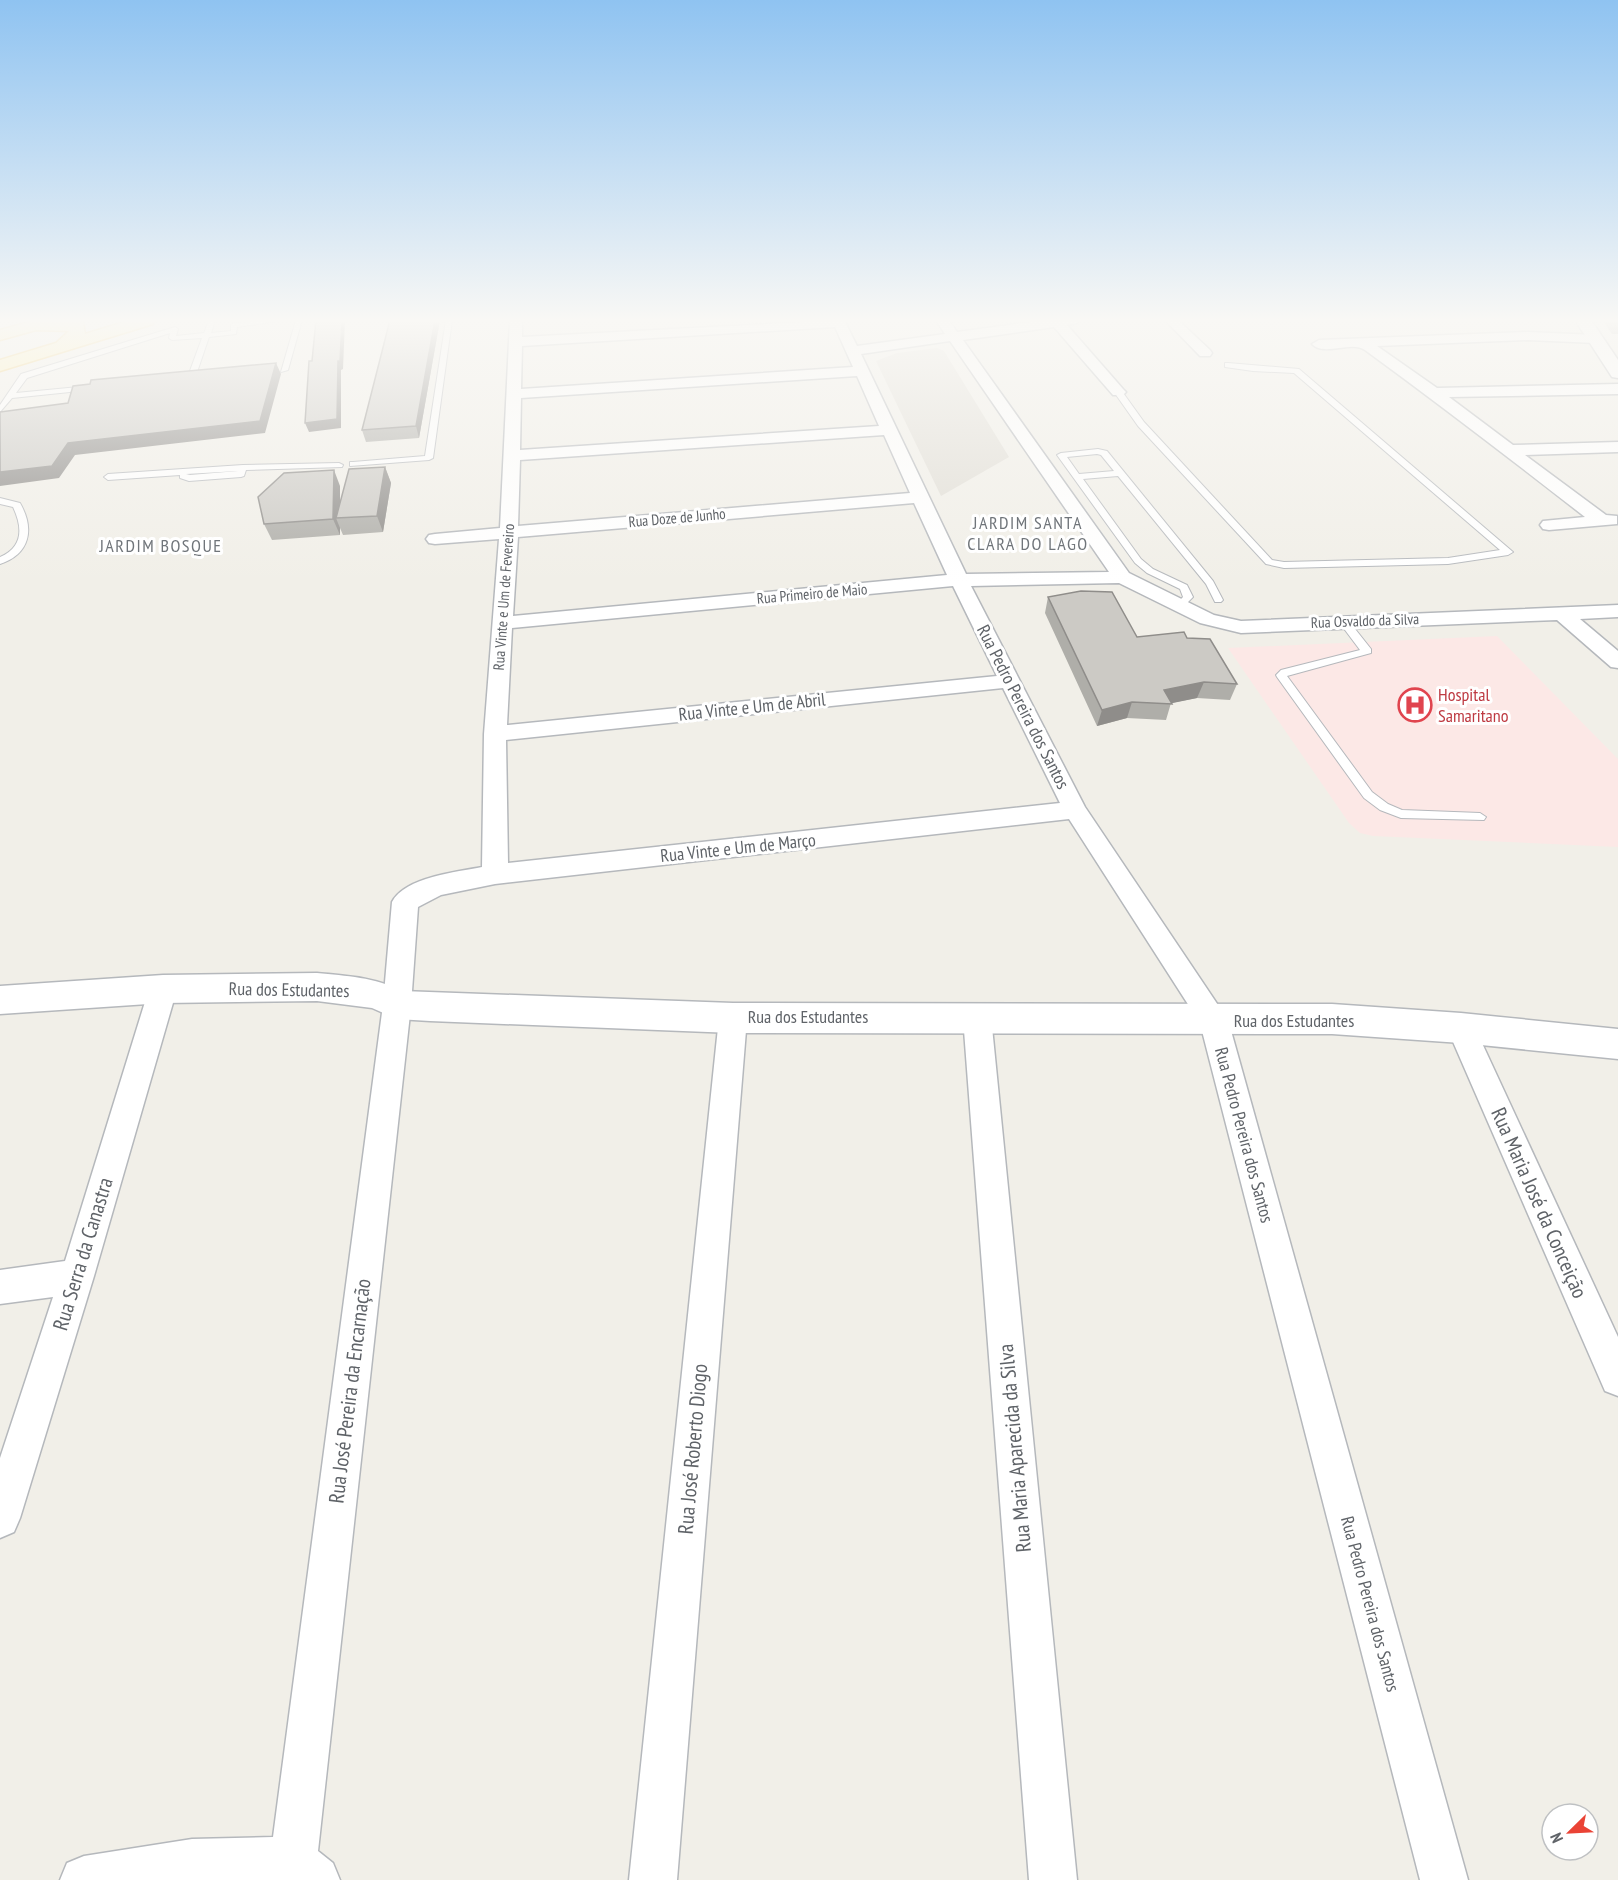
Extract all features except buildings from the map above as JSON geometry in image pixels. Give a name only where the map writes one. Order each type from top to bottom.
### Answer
[{"type":"street","name":"Rua Vinte e Um de Fevereiro","points":[[495,874],[495,734],[509,532],[512,408]]},
{"type":"street","name":"Rua Pedro Pereira dos Santos","points":[[879,408],[1008,681],[1075,810],[1214,1020],[1444,1880]]},
{"type":"street","points":[[1004,408],[1122,576]]},
{"type":"street","points":[[1454,408],[1610,520]]},
{"type":"street","points":[[510,456],[890,430]]},
{"type":"street","points":[[1511,450],[1618,447]]},
{"type":"street","name":"Rua Doze de Junho","points":[[435,538],[920,497]]},
{"type":"street","points":[[1549,525],[1610,520]]},
{"type":"street","name":"Rua Primeiro de Maio","points":[[503,623],[959,580],[1122,576]]},
{"type":"street","name":"Rua Osvaldo da Silva","points":[[1122,576],[1193,589],[1215,622],[1241,627],[1618,611]]},
{"type":"street","points":[[1563,614],[1618,662]]},
{"type":"street","name":"Rua Vinte e Um de Abril","points":[[495,734],[1008,681]]},
{"type":"street","name":"Rua Vinte e Um de Março","points":[[405,902],[415,894],[427,889],[495,874],[1075,810]]},
{"type":"street","name":"Rua José Pereira da Encarnação","points":[[300,1873],[397,1005],[405,902]]},
{"type":"street","name":"Rua dos Estudantes","points":[[0,1000],[163,989],[317,987],[380,996],[397,1005],[733,1018],[1332,1019],[1461,1028],[1618,1044]]},
{"type":"street","name":"Rua Serra da Canastra","points":[[0,1518],[78,1276],[163,989]]},
{"type":"street","name":"Rua Maria Aparecida da Silva","points":[[977,1017],[1053,1880]]},
{"type":"street","name":"Rua José Roberto Diogo","points":[[653,1880],[733,1018]]},
{"type":"street","name":"Rua Maria José da Conceição","points":[[1461,1028],[1618,1378]]},
{"type":"street","points":[[0,1287],[78,1276]]},
{"type":"street","points":[[84,1880],[192,1863],[300,1873]]},
{"type":"lane","points":[[353,464],[429,458],[436,408]]},
{"type":"lane","points":[[1129,408],[1141,424],[1269,562],[1284,565],[1448,561],[1508,552],[1339,408]]},
{"type":"lane","points":[[1193,589],[1120,473],[1101,451],[1060,455],[1143,567],[1193,589],[1218,600]]},
{"type":"lane","points":[[243,468],[241,474],[189,478],[183,476],[180,473],[169,477],[166,474],[157,477],[144,477],[140,482],[130,482],[132,478],[123,478],[122,483],[106,480],[243,468],[339,465]]},
{"type":"lane","points":[[1075,477],[1120,473]]},
{"type":"lane","points":[[0,501],[17,505],[26,522],[24,542],[12,556],[0,561]]},
{"type":"lane","points":[[1344,622],[1367,651],[1285,672],[1281,675],[1368,795],[1384,807],[1401,814],[1480,817]]},
{"type":"shaded area","points":[[899,408],[979,408],[1009,457],[941,496]]},
{"type":"shaded area","name":"Hospital Samaritano","points":[[1497,636],[1618,759],[1618,847],[1373,836],[1360,833],[1349,823],[1228,648]]},
{"type":"place","name":"Hospital Samaritano","points":[[1415,705]]},
{"type":"district","name":"JARDIM SANTA CLARA DO LAGO","points":[[1028,533]]},
{"type":"district","name":"JARDIM BOSQUE","points":[[161,546]]}]
